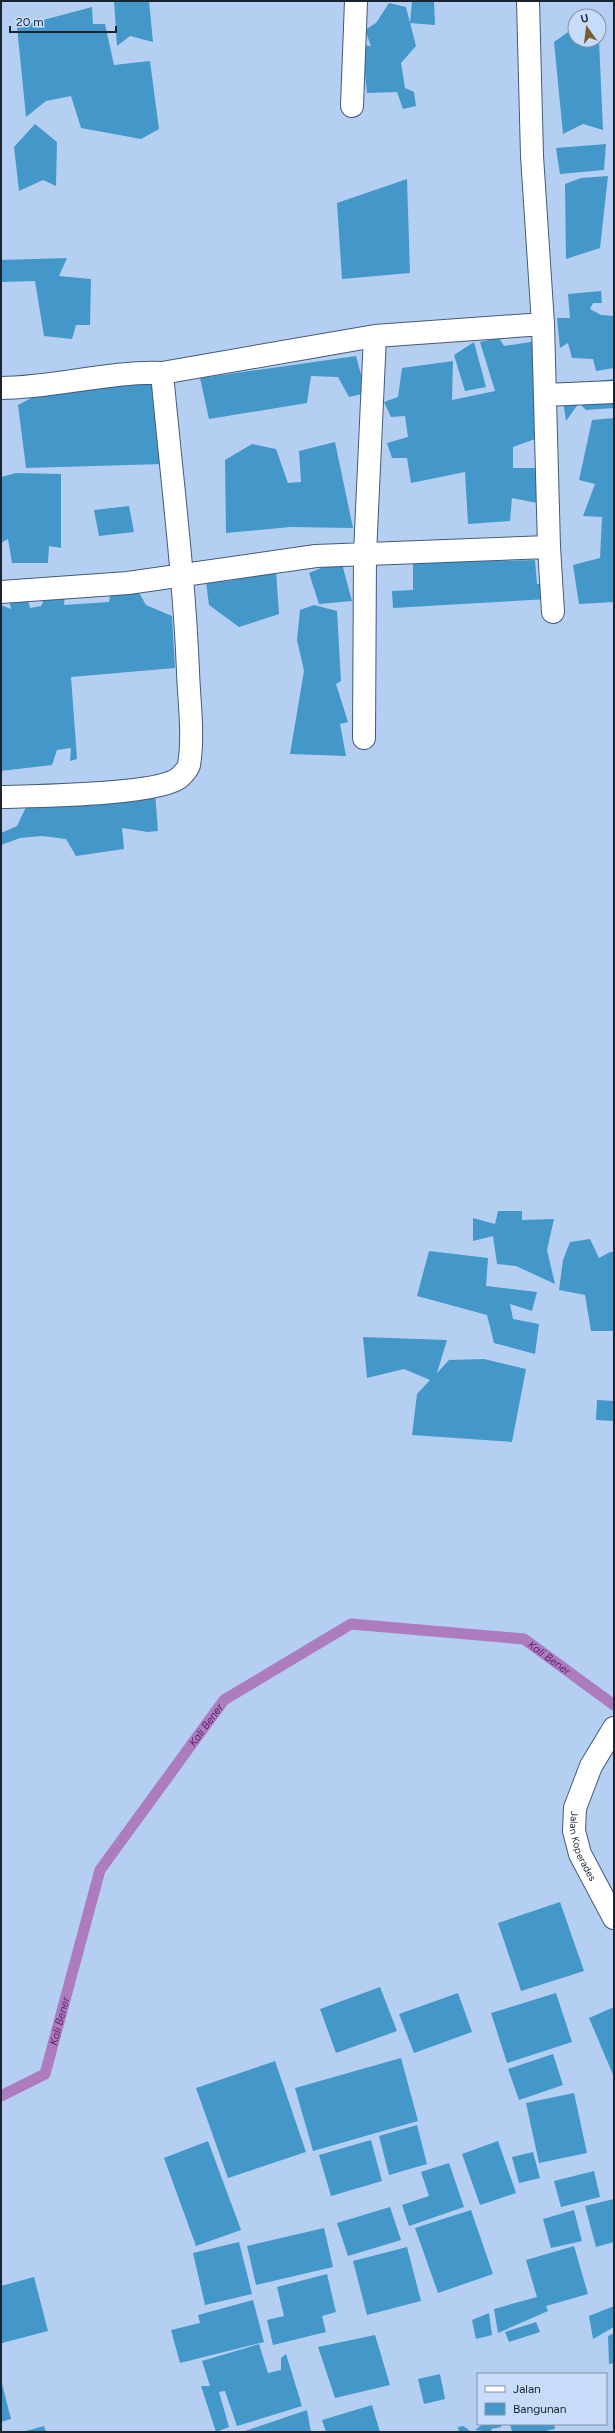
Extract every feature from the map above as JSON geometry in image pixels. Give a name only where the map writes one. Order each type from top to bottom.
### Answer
[{"type":"street","points":[[352,106],[356,1]]},
{"type":"street","points":[[528,1],[532,156],[543,324],[549,547],[553,612]]},
{"type":"street","points":[[1,388],[30,388],[131,372],[162,373],[375,336],[543,324]]},
{"type":"street","points":[[364,738],[365,554],[375,336]]},
{"type":"street","points":[[1,797],[84,794],[152,787],[171,783],[180,778],[188,767],[190,738],[182,575],[162,373]]},
{"type":"street","points":[[545,396],[614,392]]},
{"type":"street","points":[[1,592],[128,582],[316,556],[549,547]]},
{"type":"street","name":"Jalan Koperades","points":[[614,1729],[591,1766],[575,1808],[574,1831],[580,1854],[614,1918]]},
{"type":"building","points":[[114,1],[149,1],[153,42],[130,36],[117,46]]},
{"type":"building","points":[[412,1],[434,1],[435,25],[410,23]]},
{"type":"building","points":[[389,3],[406,7],[416,46],[401,63],[405,88],[414,92],[416,106],[403,109],[397,92],[367,93],[362,45],[371,46],[365,30],[376,23]]},
{"type":"building","points":[[92,7],[93,24],[105,24],[114,65],[150,61],[159,129],[141,139],[81,128],[71,96],[46,101],[26,117],[17,27]]},
{"type":"building","points":[[567,33],[567,48],[599,48],[603,130],[583,124],[563,134],[554,42]]},
{"type":"building","points":[[35,124],[57,142],[56,186],[43,180],[19,191],[14,147]]},
{"type":"building","points":[[606,144],[604,170],[560,174],[556,148]]},
{"type":"building","points":[[608,176],[600,248],[566,259],[565,184],[581,178]]},
{"type":"building","points":[[407,179],[410,273],[342,279],[337,203]]},
{"type":"building","points":[[67,258],[59,276],[91,279],[90,325],[76,325],[72,339],[44,336],[35,281],[1,282],[1,260]]},
{"type":"building","points":[[601,291],[602,303],[593,303],[590,309],[601,315],[614,316],[614,368],[596,371],[593,359],[572,358],[568,343],[560,348],[557,318],[570,318],[568,294]]},
{"type":"building","points":[[499,338],[504,346],[537,341],[546,435],[513,447],[513,468],[540,468],[547,505],[512,498],[510,521],[468,524],[465,472],[411,483],[407,458],[392,458],[387,443],[408,437],[405,416],[391,417],[384,402],[398,397],[402,368],[453,361],[452,400],[495,391],[480,342]]},
{"type":"building","points":[[474,342],[486,387],[465,391],[454,355]]},
{"type":"building","points":[[356,356],[366,393],[349,397],[338,377],[311,376],[307,403],[209,419],[200,378]]},
{"type":"building","points":[[614,379],[614,408],[586,410],[579,403],[566,421],[561,386]]},
{"type":"building","points":[[123,383],[156,383],[163,464],[26,468],[18,405],[37,395]]},
{"type":"building","points":[[614,418],[614,602],[579,604],[573,565],[600,558],[602,517],[583,516],[595,484],[579,480],[592,420]]},
{"type":"building","points":[[335,442],[353,528],[290,527],[226,533],[225,460],[252,444],[276,449],[288,483],[301,482],[299,451]]},
{"type":"building","points":[[16,473],[61,474],[61,548],[49,546],[48,563],[12,563],[8,539],[1,543],[1,477]]},
{"type":"building","points":[[129,506],[134,532],[99,536],[94,510]]},
{"type":"building","points":[[341,560],[352,601],[319,604],[309,573]]},
{"type":"building","points":[[535,560],[537,584],[548,584],[549,599],[393,608],[392,591],[413,590],[413,563]]},
{"type":"building","points":[[276,570],[279,614],[239,627],[209,605],[206,582],[229,581]]},
{"type":"building","points":[[137,589],[146,605],[172,616],[175,668],[71,677],[77,759],[70,761],[71,748],[57,750],[52,765],[1,771],[1,605],[11,609],[9,600],[27,596],[30,608],[41,606],[46,595],[65,593],[64,605],[109,602],[111,590]]},
{"type":"building","points":[[314,605],[337,611],[341,681],[336,684],[348,722],[340,724],[346,756],[290,754],[304,671],[297,640],[300,610]]},
{"type":"building","points":[[155,792],[158,831],[148,832],[122,828],[124,849],[76,856],[66,839],[42,836],[20,838],[1,845],[1,833],[17,826],[26,807]]},
{"type":"building","points":[[498,1211],[522,1211],[522,1220],[554,1219],[547,1250],[555,1284],[516,1266],[497,1264],[493,1236],[473,1241],[473,1218],[495,1224]]},
{"type":"building","points":[[590,1239],[599,1258],[610,1252],[614,1252],[614,1331],[591,1331],[585,1295],[559,1290],[563,1260],[570,1242]]},
{"type":"building","points":[[429,1251],[488,1258],[486,1286],[537,1292],[532,1311],[510,1304],[513,1319],[539,1324],[535,1354],[494,1343],[487,1315],[417,1296]]},
{"type":"building","points":[[363,1337],[447,1340],[437,1373],[449,1360],[484,1359],[526,1369],[512,1442],[412,1435],[417,1394],[430,1380],[404,1369],[367,1378]]},
{"type":"building","points":[[597,1400],[614,1401],[614,1421],[596,1420]]},
{"type":"building","points":[[560,1902],[584,1971],[521,1991],[498,1923]]},
{"type":"building","points":[[380,1987],[397,2031],[336,2053],[320,2009]]},
{"type":"building","points":[[458,1993],[472,2032],[414,2053],[399,2014]]},
{"type":"building","points":[[556,1993],[572,2042],[507,2063],[491,2013]]},
{"type":"building","points":[[614,2007],[614,2077],[589,2018]]},
{"type":"building","points":[[553,2054],[563,2085],[519,2100],[508,2069]]},
{"type":"building","points":[[401,2058],[418,2121],[313,2151],[295,2088]]},
{"type":"building","points":[[275,2061],[306,2152],[228,2178],[196,2088]]},
{"type":"building","points":[[574,2093],[587,2153],[539,2163],[526,2103]]},
{"type":"building","points":[[417,2125],[427,2164],[389,2175],[379,2136]]},
{"type":"building","points":[[371,2140],[382,2181],[331,2196],[319,2155]]},
{"type":"building","points":[[208,2141],[241,2230],[196,2246],[164,2158]]},
{"type":"building","points":[[498,2141],[516,2193],[480,2205],[462,2154]]},
{"type":"building","points":[[533,2152],[540,2178],[519,2183],[512,2157]]},
{"type":"building","points":[[449,2163],[464,2207],[409,2226],[402,2205],[429,2196],[421,2172]]},
{"type":"building","points":[[594,2171],[600,2197],[561,2207],[554,2181]]},
{"type":"building","points":[[614,2199],[614,2242],[596,2247],[585,2206]]},
{"type":"building","points":[[390,2207],[401,2240],[348,2256],[337,2223]]},
{"type":"building","points":[[471,2210],[493,2274],[438,2293],[415,2228]]},
{"type":"building","points":[[574,2210],[582,2241],[551,2248],[543,2219]]},
{"type":"building","points":[[324,2228],[333,2267],[256,2285],[247,2246]]},
{"type":"building","points":[[239,2242],[252,2294],[205,2305],[193,2253]]},
{"type":"building","points":[[574,2246],[588,2294],[546,2306],[548,2311],[498,2333],[494,2309],[537,2297],[526,2260]]},
{"type":"building","points":[[407,2247],[421,2301],[367,2315],[353,2261]]},
{"type":"building","points":[[327,2274],[336,2312],[322,2316],[326,2332],[273,2345],[267,2320],[284,2316],[277,2287]]},
{"type":"building","points":[[34,2277],[48,2331],[2,2343],[1,2286]]},
{"type":"building","points":[[253,2300],[264,2342],[180,2363],[171,2330],[200,2323],[198,2315]]},
{"type":"building","points":[[614,2306],[614,2327],[593,2339],[589,2316]]},
{"type":"building","points":[[489,2313],[492,2335],[476,2339],[472,2320]]},
{"type":"building","points":[[536,2322],[540,2332],[509,2342],[505,2332]]},
{"type":"building","points":[[614,2333],[614,2363],[609,2364],[608,2336]]},
{"type":"building","points":[[375,2335],[390,2385],[335,2398],[318,2347]]},
{"type":"building","points":[[259,2344],[268,2373],[281,2370],[281,2358],[286,2354],[302,2406],[237,2426],[225,2391],[219,2392],[229,2427],[216,2432],[201,2386],[210,2386],[202,2361]]},
{"type":"building","points":[[440,2374],[445,2399],[424,2404],[418,2379]]},
{"type":"building","points":[[1,2380],[11,2419],[1,2422]]},
{"type":"building","points":[[372,2405],[380,2432],[326,2432],[322,2420]]},
{"type":"building","points":[[307,2410],[311,2432],[242,2432]]},
{"type":"building","points":[[482,2425],[501,2425],[501,2427],[491,2429],[492,2432],[475,2430]]},
{"type":"building","points":[[510,2425],[554,2425],[555,2429],[541,2432],[512,2432]]},
{"type":"building","points":[[44,2426],[46,2432],[22,2432]]},
{"type":"building","points":[[463,2426],[469,2430],[469,2432],[459,2432],[458,2427]]},
{"type":"waterway","name":"Kali Bener","points":[[1,2096],[45,2074],[100,1870],[224,1700],[351,1624],[524,1639],[614,1705]]}]
